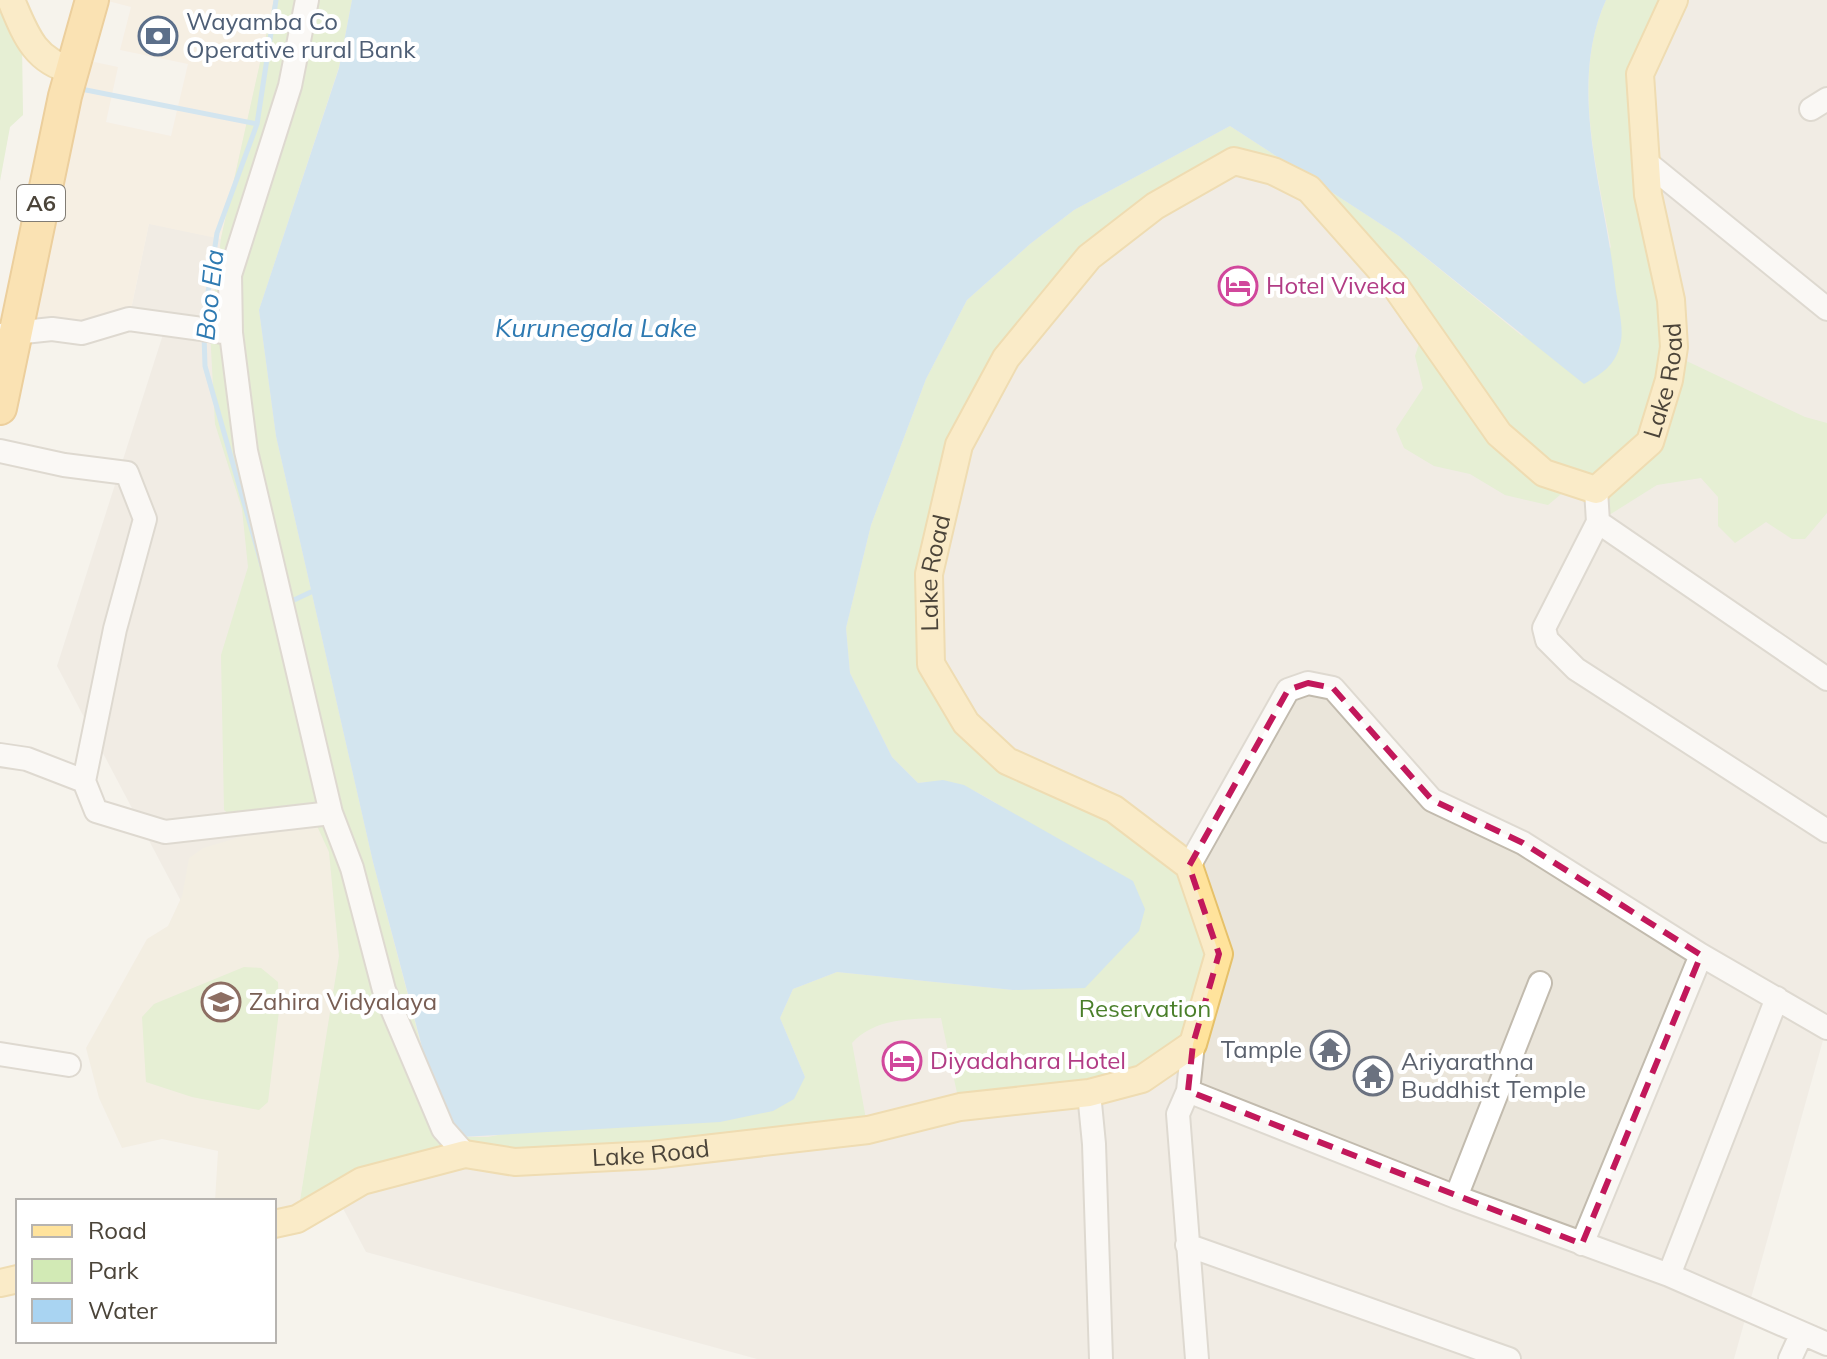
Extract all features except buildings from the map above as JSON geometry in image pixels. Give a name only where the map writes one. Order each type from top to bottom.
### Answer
[{"type":"highway","name":"A6","points":[[0,408],[5,326],[62,68],[72,0]]},
{"type":"highway","name":"A6","points":[[62,68],[92,0]]},
{"type":"main road","points":[[11,0],[35,48],[62,68]]},
{"type":"main road","name":"Lake Road","points":[[1189,866],[1114,809],[1007,761],[966,723],[931,664],[929,574],[959,445],[1006,358],[1089,257],[1155,206],[1234,161],[1273,171],[1309,189],[1396,287],[1499,434],[1544,473],[1596,490],[1650,442],[1669,380],[1674,347],[1671,300],[1648,195],[1640,74],[1674,0]]},
{"type":"main road","points":[[1189,866],[1219,954],[1193,1044]]},
{"type":"main road","name":"Lake Road","points":[[276,1224],[297,1219],[362,1181],[465,1154],[515,1162],[724,1149],[868,1130],[960,1107],[1089,1093],[1142,1079],[1193,1044]]},
{"type":"street","points":[[307,0],[290,86],[213,331],[246,451],[331,813],[352,868],[384,990],[443,1129],[465,1154]]},
{"type":"street","points":[[1645,161],[1827,309]]},
{"type":"street","points":[[5,326],[82,333],[129,319],[213,331]]},
{"type":"street","points":[[0,451],[64,465],[127,473],[145,519],[115,629],[84,781],[96,811],[165,832],[331,813]]},
{"type":"street","points":[[1596,490],[1598,522],[1544,628],[1547,640],[1576,669],[1827,831]]},
{"type":"street","points":[[1598,522],[1827,679]]},
{"type":"street","points":[[1189,866],[1288,690],[1308,683],[1333,688],[1432,800],[1523,843],[1701,955],[1827,1028]]},
{"type":"street","points":[[0,755],[27,759],[84,781]]},
{"type":"street","points":[[1582,1244],[1701,955]]},
{"type":"street","points":[[1456,1197],[1540,983]]},
{"type":"street","points":[[1669,1275],[1777,998]]},
{"type":"street","points":[[1193,1044],[1188,1091],[1178,1114],[1197,1359]]},
{"type":"street","points":[[0,1054],[69,1065]]},
{"type":"street","points":[[1188,1091],[1456,1197],[1669,1275],[1827,1344]]},
{"type":"street","points":[[1089,1093],[1094,1144],[1101,1359]]},
{"type":"street","points":[[1187,1245],[1509,1359]]},
{"type":"street","points":[[1790,1359],[1801,1335]]},
{"type":"highlighted area","points":[[1308,683],[1333,688],[1432,800],[1523,843],[1701,955],[1582,1244],[1188,1091],[1193,1044],[1219,954],[1189,866],[1288,690]]},
{"type":"shaded area","points":[[104,0],[274,0],[221,239],[149,224],[129,319],[34,326],[38,280],[85,60],[118,67],[106,122],[171,136],[188,64],[120,50],[131,7]]},
{"type":"shaded area","points":[[271,0],[1827,0],[1827,1026],[1734,1359],[757,1359],[366,1252],[57,666],[166,325],[129,319],[149,223],[196,233]]},
{"type":"shaded area","name":"Zahira Vidyalaya","points":[[312,815],[329,852],[339,956],[297,1219],[276,1224],[276,1199],[215,1199],[218,1151],[162,1139],[122,1148],[99,1098],[86,1048],[147,939],[168,926],[182,896],[189,858],[203,848]]},
{"type":"green space","points":[[0,0],[22,43],[23,115],[10,127],[0,181]]},
{"type":"green space","name":"Reservation","points":[[274,0],[352,0],[339,67],[259,310],[276,436],[373,862],[443,1129],[461,1137],[488,1137],[805,1077],[780,1018],[793,989],[837,972],[1013,990],[1021,819],[961,786],[918,783],[892,757],[850,673],[846,628],[871,525],[926,379],[967,300],[1074,210],[1230,126],[1399,236],[1522,336],[1611,247],[1594,154],[1589,91],[1590,60],[1606,0],[1674,0],[1640,74],[1676,356],[1805,417],[1827,423],[1827,513],[1805,539],[1792,539],[1766,522],[1735,543],[1718,526],[1718,497],[1701,478],[1657,485],[1598,522],[1596,490],[1572,485],[1548,505],[1505,495],[1470,474],[1434,466],[1404,448],[1396,429],[1423,388],[1415,356],[1425,325],[1309,189],[1234,161],[1089,257],[959,445],[931,664],[966,723],[1189,866],[1219,954],[1193,1044],[1142,1079],[960,1107],[941,1018],[882,1024],[852,1043],[868,1130],[465,1154],[297,1219],[339,956],[329,852],[312,815],[240,823],[224,810],[221,655],[248,567],[242,509],[215,424],[210,330],[221,238]]},
{"type":"green space","points":[[244,967],[261,968],[278,982],[279,1011],[268,1102],[259,1110],[192,1097],[146,1082],[142,1017],[154,1004]]},
{"type":"water","name":"Kurunegala Lake","points":[[352,0],[1606,0],[1594,34],[1589,69],[1589,104],[1597,177],[1620,315],[1620,345],[1611,364],[1584,384],[1399,236],[1230,126],[1074,210],[967,300],[926,379],[871,525],[846,628],[850,673],[892,757],[918,783],[943,780],[964,785],[1133,881],[1145,909],[1139,931],[1085,988],[1013,990],[837,972],[793,989],[780,1018],[805,1077],[794,1099],[773,1111],[720,1122],[461,1137],[436,1100],[373,862],[276,436],[259,310],[339,68]]},
{"type":"waterway","name":"Boo Ela","points":[[203,325],[217,233],[257,124],[276,0]]},
{"type":"waterway","points":[[81,89],[257,124]]},
{"type":"waterway","name":"Boo Ela","points":[[204,335],[205,366],[263,569]]},
{"type":"waterway","name":"Boo Ela","points":[[287,598],[294,600],[311,592]]},
{"type":"place","name":"Wayamba Co Operative rural Bank","points":[[158,36]]},
{"type":"place","name":"Hotel Viveka","points":[[1238,286]]},
{"type":"place","name":"Zahira Vidyalaya","points":[[221,1002]]},
{"type":"place","name":"Tample","points":[[1330,1050]]},
{"type":"place","name":"Diyadahara Hotel","points":[[902,1061]]},
{"type":"place","name":"Ariyarathna Buddhist Temple","points":[[1373,1076]]}]
